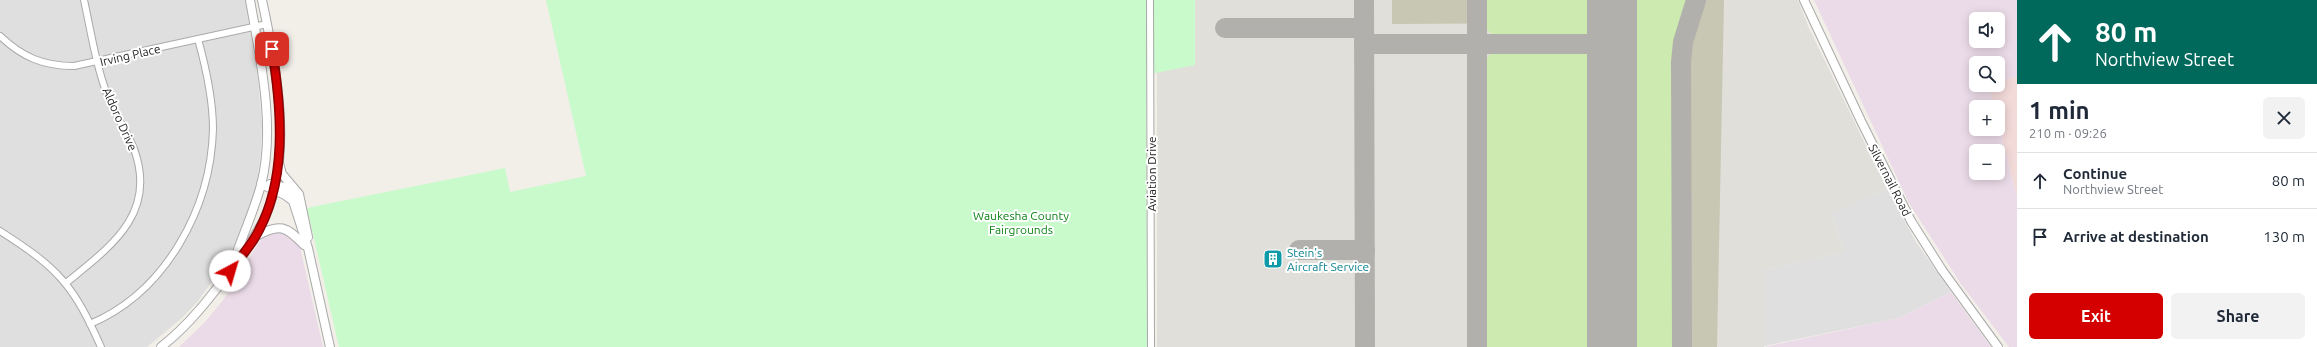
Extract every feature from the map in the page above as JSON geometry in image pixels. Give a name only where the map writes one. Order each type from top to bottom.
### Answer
[{"type":"street","name":"Aldoro Drive","points":[[66,283],[102,255],[122,235],[132,217],[138,197],[140,180],[137,160],[129,138],[113,108],[98,62],[84,0]]},
{"type":"street","points":[[230,271],[261,184],[266,149],[266,121],[250,0]]},
{"type":"street","points":[[161,347],[203,308],[256,236],[266,216],[274,187],[278,158],[278,101],[262,0]]},
{"type":"street","name":"Aviation Drive","points":[[1150,0],[1151,347]]},
{"type":"street","name":"Silvernail Road","points":[[1804,0],[1864,128],[1911,221],[1942,270],[1998,347]]},
{"type":"street","name":"Irving Place","points":[[0,36],[21,54],[44,63],[74,66],[267,24]]},
{"type":"street","points":[[90,324],[122,306],[158,273],[180,243],[201,198],[211,157],[212,114],[208,79],[198,39]]},
{"type":"street","points":[[278,158],[282,174],[296,189],[301,202],[308,235],[308,248]]},
{"type":"street","points":[[261,184],[289,190],[301,202]]},
{"type":"street","points":[[274,187],[292,200],[308,248],[330,347]]},
{"type":"street","points":[[256,236],[271,228],[283,228],[293,232],[308,248]]},
{"type":"street","points":[[0,231],[51,266],[66,283],[76,295],[100,347]]},
{"type":"shaded area","points":[[0,0],[247,0],[258,80],[262,124],[260,161],[256,188],[236,242],[224,264],[198,301],[183,317],[147,347],[0,347]]},
{"type":"shaded area","points":[[1195,0],[1798,0],[1808,26],[1887,189],[1831,213],[1844,252],[1764,270],[1764,347],[1157,347],[1157,72],[1195,65]]},
{"type":"shaded area","points":[[1392,0],[1724,0],[1717,347],[1547,347],[1549,23],[1392,24]]},
{"type":"shaded area","points":[[1814,0],[2017,0],[2017,77],[2005,80],[2005,56],[1969,56],[1969,92],[1991,92],[1992,100],[1969,100],[1969,136],[2002,136],[2004,144],[1969,144],[1969,180],[2005,180],[2005,150],[2017,198],[2017,347],[2009,347],[1961,284],[1909,203]]},
{"type":"shaded area","points":[[2017,77],[2017,198],[2005,150],[2005,144],[2004,144],[2002,136],[2005,136],[2005,100],[1992,100],[1991,92],[2005,92],[2005,80]]},
{"type":"shaded area","points":[[1887,189],[1916,242],[1951,292],[1899,318],[1764,346],[1764,270],[1844,252],[1831,213]]},
{"type":"shaded area","points":[[283,230],[298,241],[323,347],[179,347],[204,323],[224,299],[261,239],[271,232]]},
{"type":"shaded area","points":[[1951,292],[1991,347],[1764,347],[1899,318]]},
{"type":"green space","name":"Waukesha County Fairgrounds","points":[[546,0],[1195,0],[1195,65],[1146,75],[1147,347],[339,347],[307,208],[505,168],[510,192],[586,176]]},
{"type":"green space","points":[[1484,0],[1595,0],[1594,25],[1585,36],[1497,37],[1488,31],[1484,22]]},
{"type":"green space","points":[[1629,0],[1689,0],[1680,29],[1675,67],[1675,347],[1629,347]]},
{"type":"green space","points":[[1579,50],[1589,54],[1595,66],[1596,347],[1484,347],[1485,63],[1489,55],[1501,51]]},
{"type":"taxiway","points":[[1364,0],[1365,347]]},
{"type":"taxiway","points":[[1477,0],[1477,347]]},
{"type":"taxiway","points":[[1682,347],[1681,62],[1683,42],[1696,0]]},
{"type":"taxiway","points":[[1225,28],[1364,28]]},
{"type":"taxiway","points":[[1364,44],[1612,44]]},
{"type":"taxiway","points":[[1299,250],[1365,250]]},
{"type":"runway","points":[[1612,0],[1612,347]]},
{"type":"place","name":"Stein's Aircraft Service","points":[[1273,259]]},
{"type":"route","points":[[230,271],[254,240],[266,216],[274,185],[280,146],[280,120],[272,49]]}]
